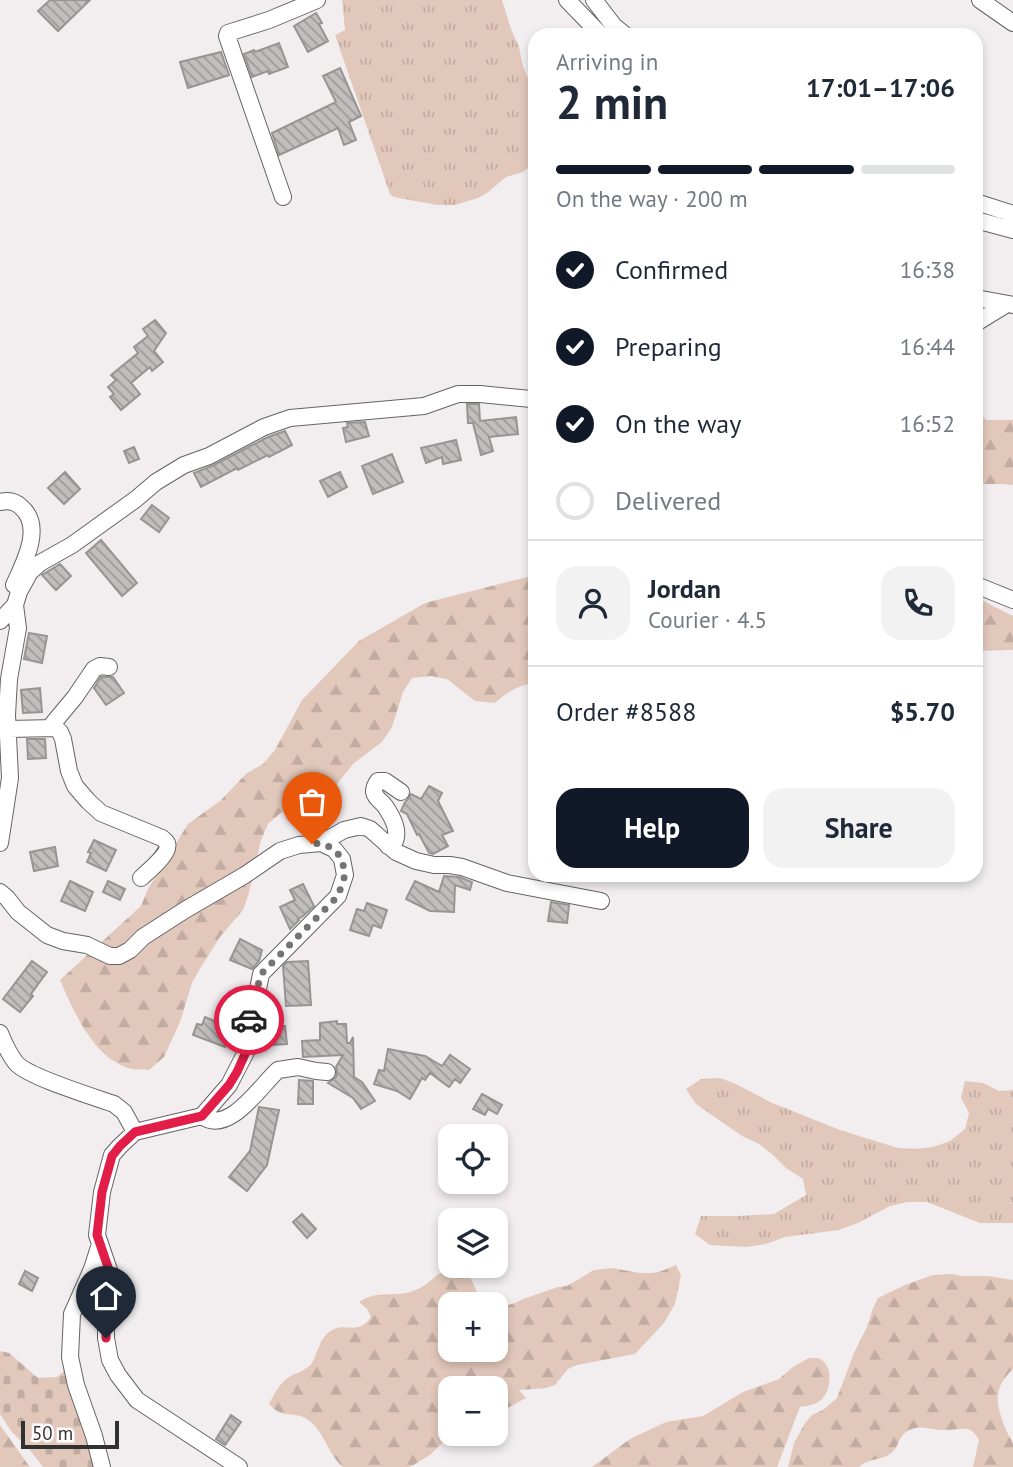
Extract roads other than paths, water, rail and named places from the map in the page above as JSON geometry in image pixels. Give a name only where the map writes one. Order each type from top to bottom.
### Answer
[{"type":"street","points":[[283,197],[227,36],[228,33],[317,0]]},
{"type":"street","points":[[594,0],[616,28]]},
{"type":"street","points":[[980,0],[1013,23]]},
{"type":"street","points":[[573,2],[594,28]]},
{"type":"street","points":[[983,204],[1013,214]]},
{"type":"street","points":[[983,222],[1013,230]]},
{"type":"street","points":[[983,299],[1010,305]]},
{"type":"street","points":[[983,319],[1010,305]]},
{"type":"street","points":[[0,843],[10,778],[9,679],[18,628],[15,606],[30,572],[40,563],[72,545],[156,482],[184,465],[208,457],[264,428],[290,418],[424,406],[458,394],[528,399]]},
{"type":"street","points":[[0,502],[7,500],[18,504],[25,511],[31,523],[31,539],[0,620]]},
{"type":"street","points":[[983,588],[1013,600]]},
{"type":"street","points":[[0,620],[15,606]]},
{"type":"street","points":[[50,727],[75,697],[93,669],[108,667]]},
{"type":"street","points":[[8,729],[56,728],[60,732],[75,786],[88,801],[101,813],[167,842],[165,854],[141,878]]},
{"type":"street","points":[[388,846],[394,845],[397,831],[386,808],[375,796],[374,788],[378,781],[385,780],[401,792]]},
{"type":"street","points":[[0,892],[18,912],[47,935],[87,945],[110,956],[119,956],[130,950],[143,937],[280,851],[299,845],[321,843],[344,830],[361,826],[370,829],[388,846],[416,861],[434,866],[461,867],[507,883],[601,901]]},
{"type":"street","points":[[239,1467],[137,1400],[110,1360],[106,1321],[111,1293],[110,1273],[97,1235],[102,1192],[112,1156],[135,1132],[202,1116],[229,1085],[246,1052],[249,1022],[261,974],[338,896],[345,875],[342,859],[334,849],[321,843]]},
{"type":"street","points":[[0,1033],[18,1065],[40,1077],[114,1104],[124,1112],[135,1132]]},
{"type":"street","points":[[202,1116],[208,1121],[216,1121],[233,1114],[247,1104],[278,1070],[298,1067],[327,1072]]},
{"type":"street","points":[[100,1244],[72,1314],[71,1357],[76,1385],[102,1467]]}]
